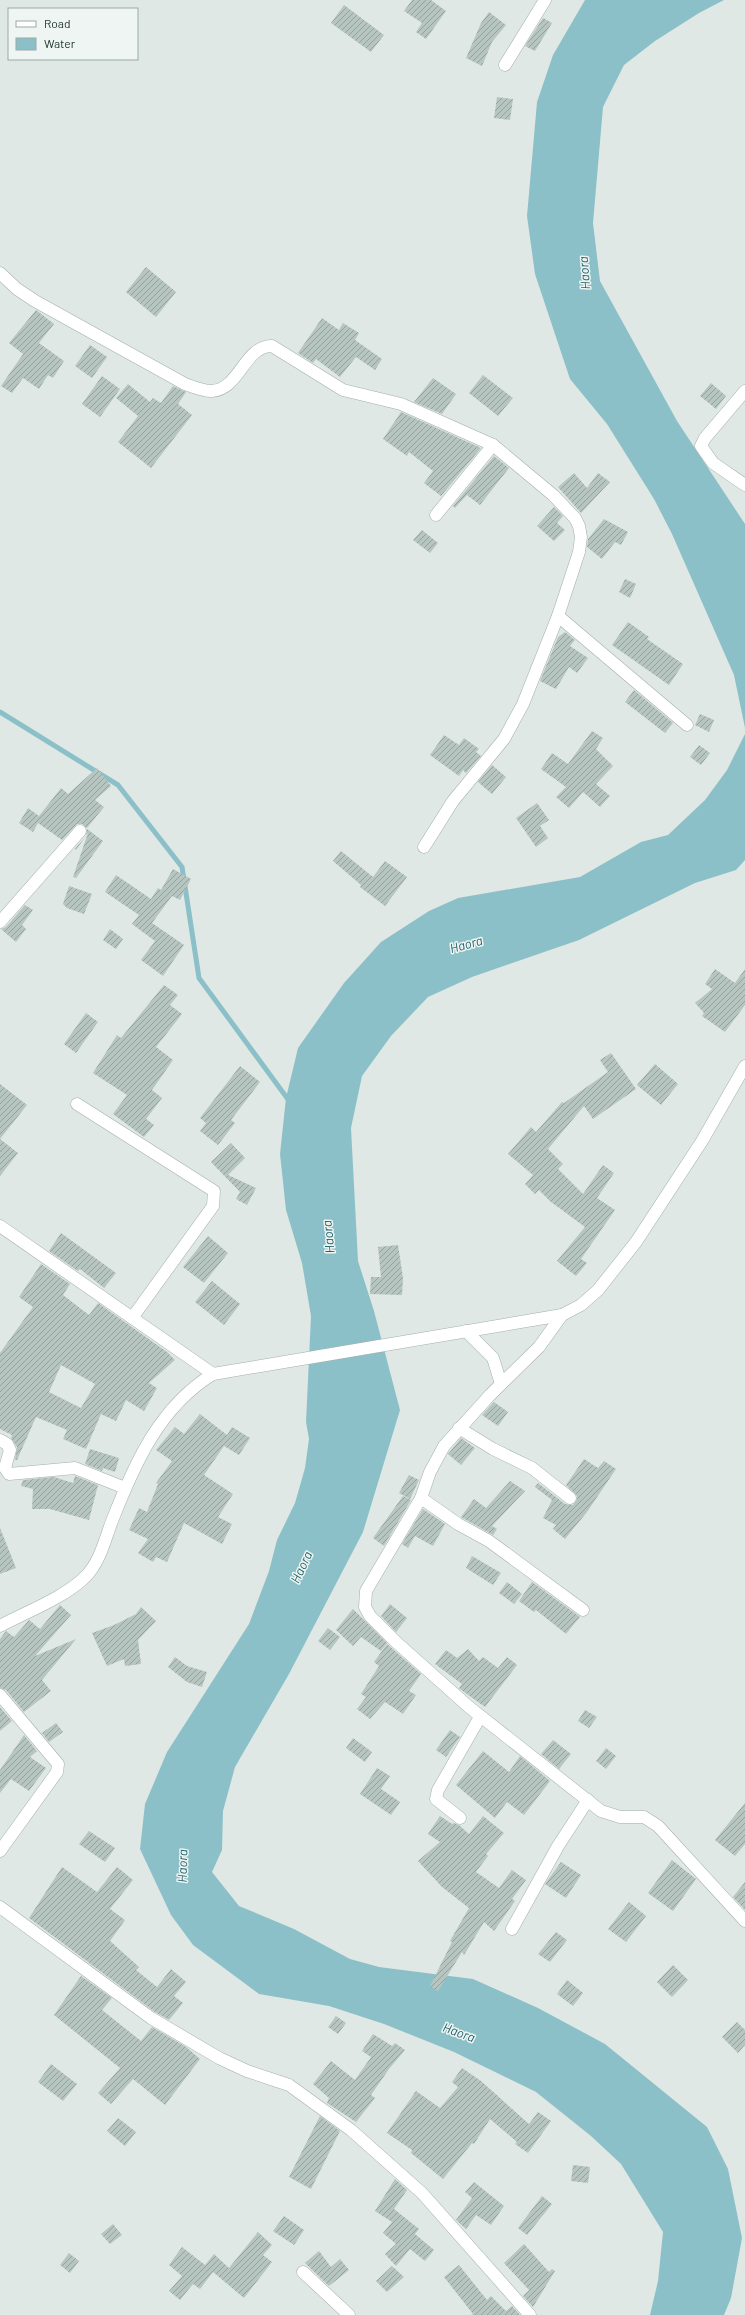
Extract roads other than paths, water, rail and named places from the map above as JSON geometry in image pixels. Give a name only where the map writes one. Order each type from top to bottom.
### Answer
[{"type":"street","points":[[505,64],[545,0]]},
{"type":"street","points":[[0,273],[17,289],[35,301],[185,384],[208,390],[223,388],[236,375],[256,349],[263,346],[272,346],[344,390],[401,404],[493,445],[553,495],[575,518],[579,526],[581,537],[579,552],[558,616],[523,704],[504,739],[453,801],[424,847]]},
{"type":"street","points":[[745,391],[705,438],[701,446],[713,463],[745,485]]},
{"type":"street","points":[[436,515],[493,445]]},
{"type":"street","points":[[558,616],[687,725]]},
{"type":"street","points":[[0,922],[80,831]]},
{"type":"street","points":[[0,1626],[74,1586],[87,1575],[97,1560],[125,1488],[160,1422],[195,1385],[213,1374],[562,1315],[581,1305],[598,1290],[636,1242],[690,1160],[745,1066]]},
{"type":"street","points":[[77,1104],[179,1167],[214,1192],[214,1206],[132,1318]]},
{"type":"street","points":[[0,1226],[213,1374]]},
{"type":"street","points":[[562,1315],[538,1347],[460,1428],[438,1456],[421,1498],[366,1591],[365,1607],[370,1616],[396,1642],[480,1716],[588,1800],[610,1816],[644,1817],[658,1826],[745,1922]]},
{"type":"street","points":[[466,1331],[493,1358],[501,1384]]},
{"type":"street","points":[[460,1428],[493,1449],[532,1468],[570,1498]]},
{"type":"street","points":[[0,1440],[7,1444],[10,1450],[5,1468],[9,1474],[75,1468],[125,1488]]},
{"type":"street","points":[[421,1498],[458,1524],[488,1541],[583,1610]]},
{"type":"street","points":[[0,1695],[58,1764],[57,1772],[0,1851]]},
{"type":"street","points":[[460,1818],[436,1799],[438,1790],[480,1716]]},
{"type":"street","points":[[512,1929],[558,1846],[588,1800]]},
{"type":"street","points":[[0,1907],[152,2018],[219,2058],[248,2071],[289,2085],[351,2130],[422,2193],[530,2315]]},
{"type":"street","points":[[303,2272],[348,2315]]},
{"type":"water","name":"Haora","points":[[585,0],[724,0],[699,13],[655,41],[624,65],[603,107],[593,223],[600,281],[677,421],[745,524],[745,728],[734,675],[672,534],[654,499],[607,424],[570,379],[535,274],[527,216],[537,102],[553,55]]},
{"type":"water","name":"Haora","points":[[745,734],[745,860],[736,870],[695,883],[579,940],[472,977],[428,997],[391,1036],[362,1076],[351,1128],[358,1261],[374,1311],[400,1410],[363,1532],[289,1674],[235,1767],[223,1811],[222,1850],[212,1872],[239,1906],[294,1929],[350,1959],[379,1967],[473,1979],[538,2008],[605,2044],[707,2127],[728,2169],[742,2238],[731,2298],[724,2315],[650,2315],[658,2281],[663,2232],[621,2164],[591,2136],[536,2092],[454,2052],[384,2024],[329,2006],[259,1994],[193,1945],[171,1915],[140,1849],[145,1804],[167,1752],[249,1624],[269,1571],[277,1540],[295,1503],[305,1468],[309,1439],[306,1422],[311,1316],[302,1263],[286,1210],[280,1154],[286,1098],[298,1048],[344,983],[381,942],[429,911],[458,898],[580,877],[641,842],[668,835],[705,800],[727,770]]},
{"type":"waterway","points":[[0,712],[118,785],[182,867],[199,978],[290,1102]]}]
